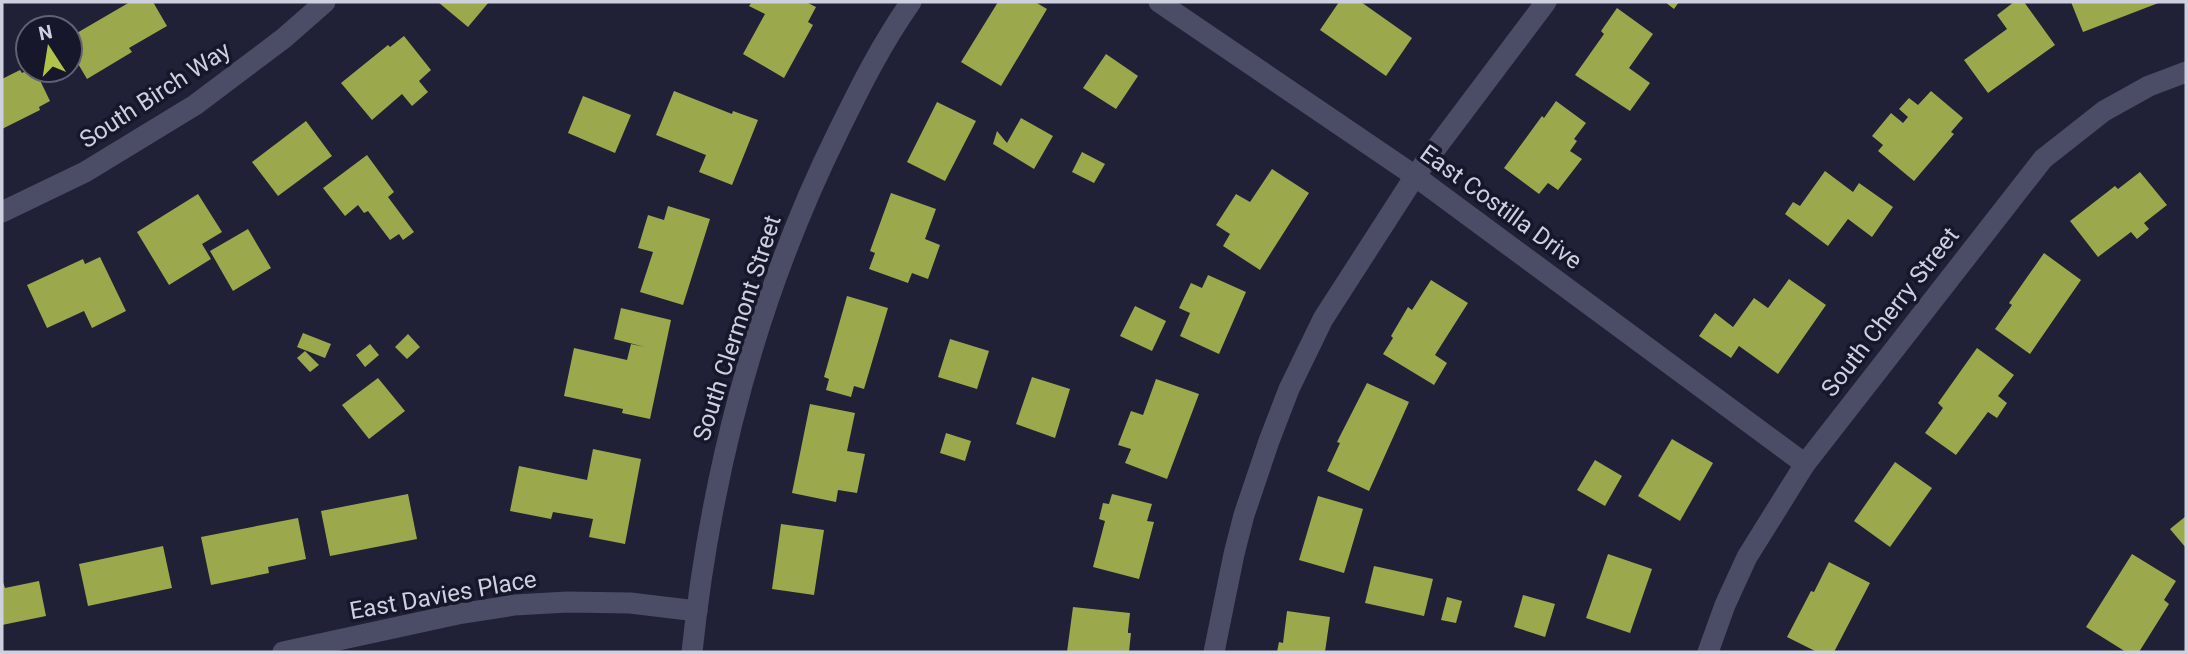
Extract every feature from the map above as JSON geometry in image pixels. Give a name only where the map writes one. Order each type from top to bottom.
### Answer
[{"type":"street","name":"South Birch Way","points":[[2,212],[85,172],[195,105],[284,38],[325,2]]},
{"type":"street","name":"South Clermont Street","points":[[692,652],[696,611],[720,469],[747,367],[785,251],[823,162],[862,83],[911,2]]},
{"type":"street","name":"East Costilla Drive","points":[[1159,2],[1415,176],[1805,464]]},
{"type":"street","points":[[1214,652],[1244,515],[1289,389],[1324,319],[1415,176],[1546,2]]},
{"type":"street","name":"South Cherry Street","points":[[1708,652],[1725,605],[1747,557],[1805,464],[2043,159],[2104,111],[2149,86],[2186,72]]},
{"type":"street","name":"East Davies Place","points":[[283,652],[458,614],[515,605],[630,603],[696,611]]},
{"type":"building","points":[[130,2],[153,2],[167,26],[129,48],[132,52],[87,79],[84,74],[84,29]]},
{"type":"building","points":[[438,2],[489,2],[468,27]]},
{"type":"building","points":[[752,2],[806,2],[816,7],[808,22],[813,25],[784,78],[743,54],[765,14],[749,6]]},
{"type":"building","points":[[998,2],[1035,2],[1047,9],[1001,86],[961,62]]},
{"type":"building","points":[[1339,2],[1361,2],[1412,38],[1386,76],[1320,30]]},
{"type":"building","points":[[1665,2],[1679,2],[1674,9]]},
{"type":"building","points":[[2014,2],[2024,2],[2055,45],[1988,93],[1964,60],[2007,29],[1997,15]]},
{"type":"building","points":[[2071,2],[2161,2],[2083,32]]},
{"type":"building","points":[[1617,8],[1653,34],[1629,68],[1650,83],[1630,111],[1575,75],[1604,34],[1601,31]]},
{"type":"building","points":[[404,36],[431,70],[419,81],[428,92],[412,106],[402,94],[372,120],[341,83],[388,45],[390,47]]},
{"type":"building","points":[[1106,54],[1138,76],[1116,109],[1083,88]]},
{"type":"building","points":[[14,73],[14,84],[42,84],[50,101],[39,107],[40,110],[2,129],[2,79]]},
{"type":"building","points":[[674,91],[732,114],[733,111],[758,120],[732,185],[699,172],[706,155],[656,135]]},
{"type":"building","points":[[1931,91],[1963,118],[1951,132],[1954,134],[1914,181],[1878,151],[1883,145],[1872,136],[1891,113],[1903,123],[1908,117],[1899,109],[1909,98],[1918,105]]},
{"type":"building","points":[[583,96],[631,115],[615,153],[568,133]]},
{"type":"building","points":[[1556,101],[1586,123],[1574,139],[1577,141],[1570,151],[1582,159],[1558,190],[1548,183],[1539,194],[1504,168]]},
{"type":"building","points":[[937,102],[976,121],[945,181],[907,162]]},
{"type":"building","points":[[1021,118],[1053,136],[1034,169],[993,144],[997,131],[1007,143]]},
{"type":"building","points":[[306,121],[332,156],[278,196],[252,162]]},
{"type":"building","points":[[1082,152],[1105,164],[1094,183],[1072,172]]},
{"type":"building","points":[[367,155],[394,192],[388,197],[414,232],[403,240],[399,234],[390,240],[368,211],[364,213],[358,205],[345,216],[323,188]]},
{"type":"building","points":[[1272,169],[1309,193],[1260,270],[1223,246],[1230,234],[1216,225],[1236,194],[1250,202]]},
{"type":"building","points":[[1825,171],[1853,192],[1859,183],[1893,207],[1872,237],[1848,219],[1828,246],[1785,214],[1793,202],[1800,206]]},
{"type":"building","points":[[2140,172],[2167,205],[2144,223],[2149,229],[2137,239],[2131,232],[2098,257],[2070,221],[2115,186],[2118,189]]},
{"type":"building","points":[[891,193],[936,209],[925,239],[940,245],[928,279],[912,273],[908,283],[869,269],[875,253],[870,251]]},
{"type":"building","points":[[198,194],[222,232],[202,244],[211,259],[169,285],[137,232]]},
{"type":"building","points":[[668,206],[710,219],[683,305],[640,292],[653,252],[638,248],[648,215],[664,220]]},
{"type":"building","points":[[248,229],[271,268],[233,291],[210,251]]},
{"type":"building","points":[[2044,253],[2081,280],[2030,354],[1995,329],[2012,305],[2009,303]]},
{"type":"building","points":[[100,257],[126,311],[92,328],[84,311],[47,328],[27,285],[83,259],[85,264]]},
{"type":"building","points":[[1208,275],[1246,292],[1219,354],[1180,336],[1190,313],[1179,308],[1191,283],[1202,288]]},
{"type":"building","points":[[1789,279],[1826,305],[1778,374],[1739,346],[1731,358],[1699,336],[1715,313],[1733,327],[1754,298],[1768,308]]},
{"type":"building","points":[[1431,280],[1468,303],[1435,355],[1447,363],[1434,385],[1383,354],[1408,307],[1412,310]]},
{"type":"building","points":[[847,296],[888,308],[864,389],[854,386],[851,397],[826,390],[829,379],[824,377]]},
{"type":"building","points":[[1135,306],[1166,321],[1152,351],[1120,336]]},
{"type":"building","points":[[621,308],[671,320],[650,419],[622,413],[623,409],[564,396],[574,348],[627,360],[631,344],[645,347],[614,339]]},
{"type":"building","points":[[303,333],[331,344],[325,358],[297,347]]},
{"type":"building","points":[[408,334],[420,347],[407,359],[395,347]]},
{"type":"building","points":[[950,339],[989,351],[977,389],[938,377]]},
{"type":"building","points":[[370,344],[379,355],[365,367],[356,355]]},
{"type":"building","points":[[1977,348],[2014,375],[1998,396],[2007,403],[1997,418],[1988,412],[1956,455],[1925,433],[1943,408],[1938,403]]},
{"type":"building","points":[[305,351],[319,365],[310,372],[297,358]]},
{"type":"building","points":[[1032,377],[1070,389],[1055,438],[1016,424]]},
{"type":"building","points":[[378,378],[405,411],[369,439],[342,405]]},
{"type":"building","points":[[1156,379],[1199,394],[1167,479],[1125,463],[1131,449],[1118,445],[1131,411],[1143,415]]},
{"type":"building","points":[[1367,383],[1409,402],[1369,491],[1327,471],[1340,443],[1337,442]]},
{"type":"building","points":[[810,404],[855,413],[847,451],[865,454],[857,493],[838,490],[836,502],[792,493]]},
{"type":"building","points":[[946,433],[971,441],[965,461],[940,453]]},
{"type":"building","points":[[1672,439],[1713,463],[1680,521],[1638,496]]},
{"type":"building","points":[[593,449],[641,459],[625,544],[589,537],[593,519],[553,512],[551,519],[510,511],[519,466],[587,480]]},
{"type":"building","points":[[1595,460],[1622,476],[1605,506],[1577,490]]},
{"type":"building","points":[[1895,462],[1932,488],[1890,547],[1854,521]]},
{"type":"building","points":[[408,494],[417,539],[330,556],[321,511]]},
{"type":"building","points":[[1112,494],[1152,504],[1147,521],[1154,522],[1139,579],[1093,567],[1105,521],[1099,519],[1103,503],[1109,504]]},
{"type":"building","points":[[1318,496],[1363,509],[1344,573],[1299,560]]},
{"type":"building","points":[[2186,516],[2186,548],[2170,529]]},
{"type":"building","points":[[298,518],[306,559],[268,567],[269,573],[211,585],[201,537]]},
{"type":"building","points":[[781,524],[824,530],[814,595],[772,589]]},
{"type":"building","points":[[163,546],[172,588],[88,606],[79,564]]},
{"type":"building","points":[[1608,554],[1652,569],[1630,633],[1586,618]]},
{"type":"building","points":[[2132,554],[2176,581],[2164,600],[2169,604],[2139,652],[2126,652],[2086,627]]},
{"type":"building","points":[[1829,562],[1870,583],[1834,652],[1817,652],[1787,637]]},
{"type":"building","points":[[1374,566],[1433,579],[1424,616],[1365,603]]},
{"type":"building","points":[[2,579],[5,588],[39,581],[46,616],[2,625]]},
{"type":"building","points":[[1523,595],[1555,604],[1545,637],[1514,627]]},
{"type":"building","points":[[1447,597],[1462,601],[1456,623],[1441,620]]},
{"type":"building","points":[[1073,607],[1130,613],[1129,652],[1067,652]]},
{"type":"building","points":[[1287,611],[1330,617],[1325,652],[1277,652],[1279,642],[1283,643]]}]
